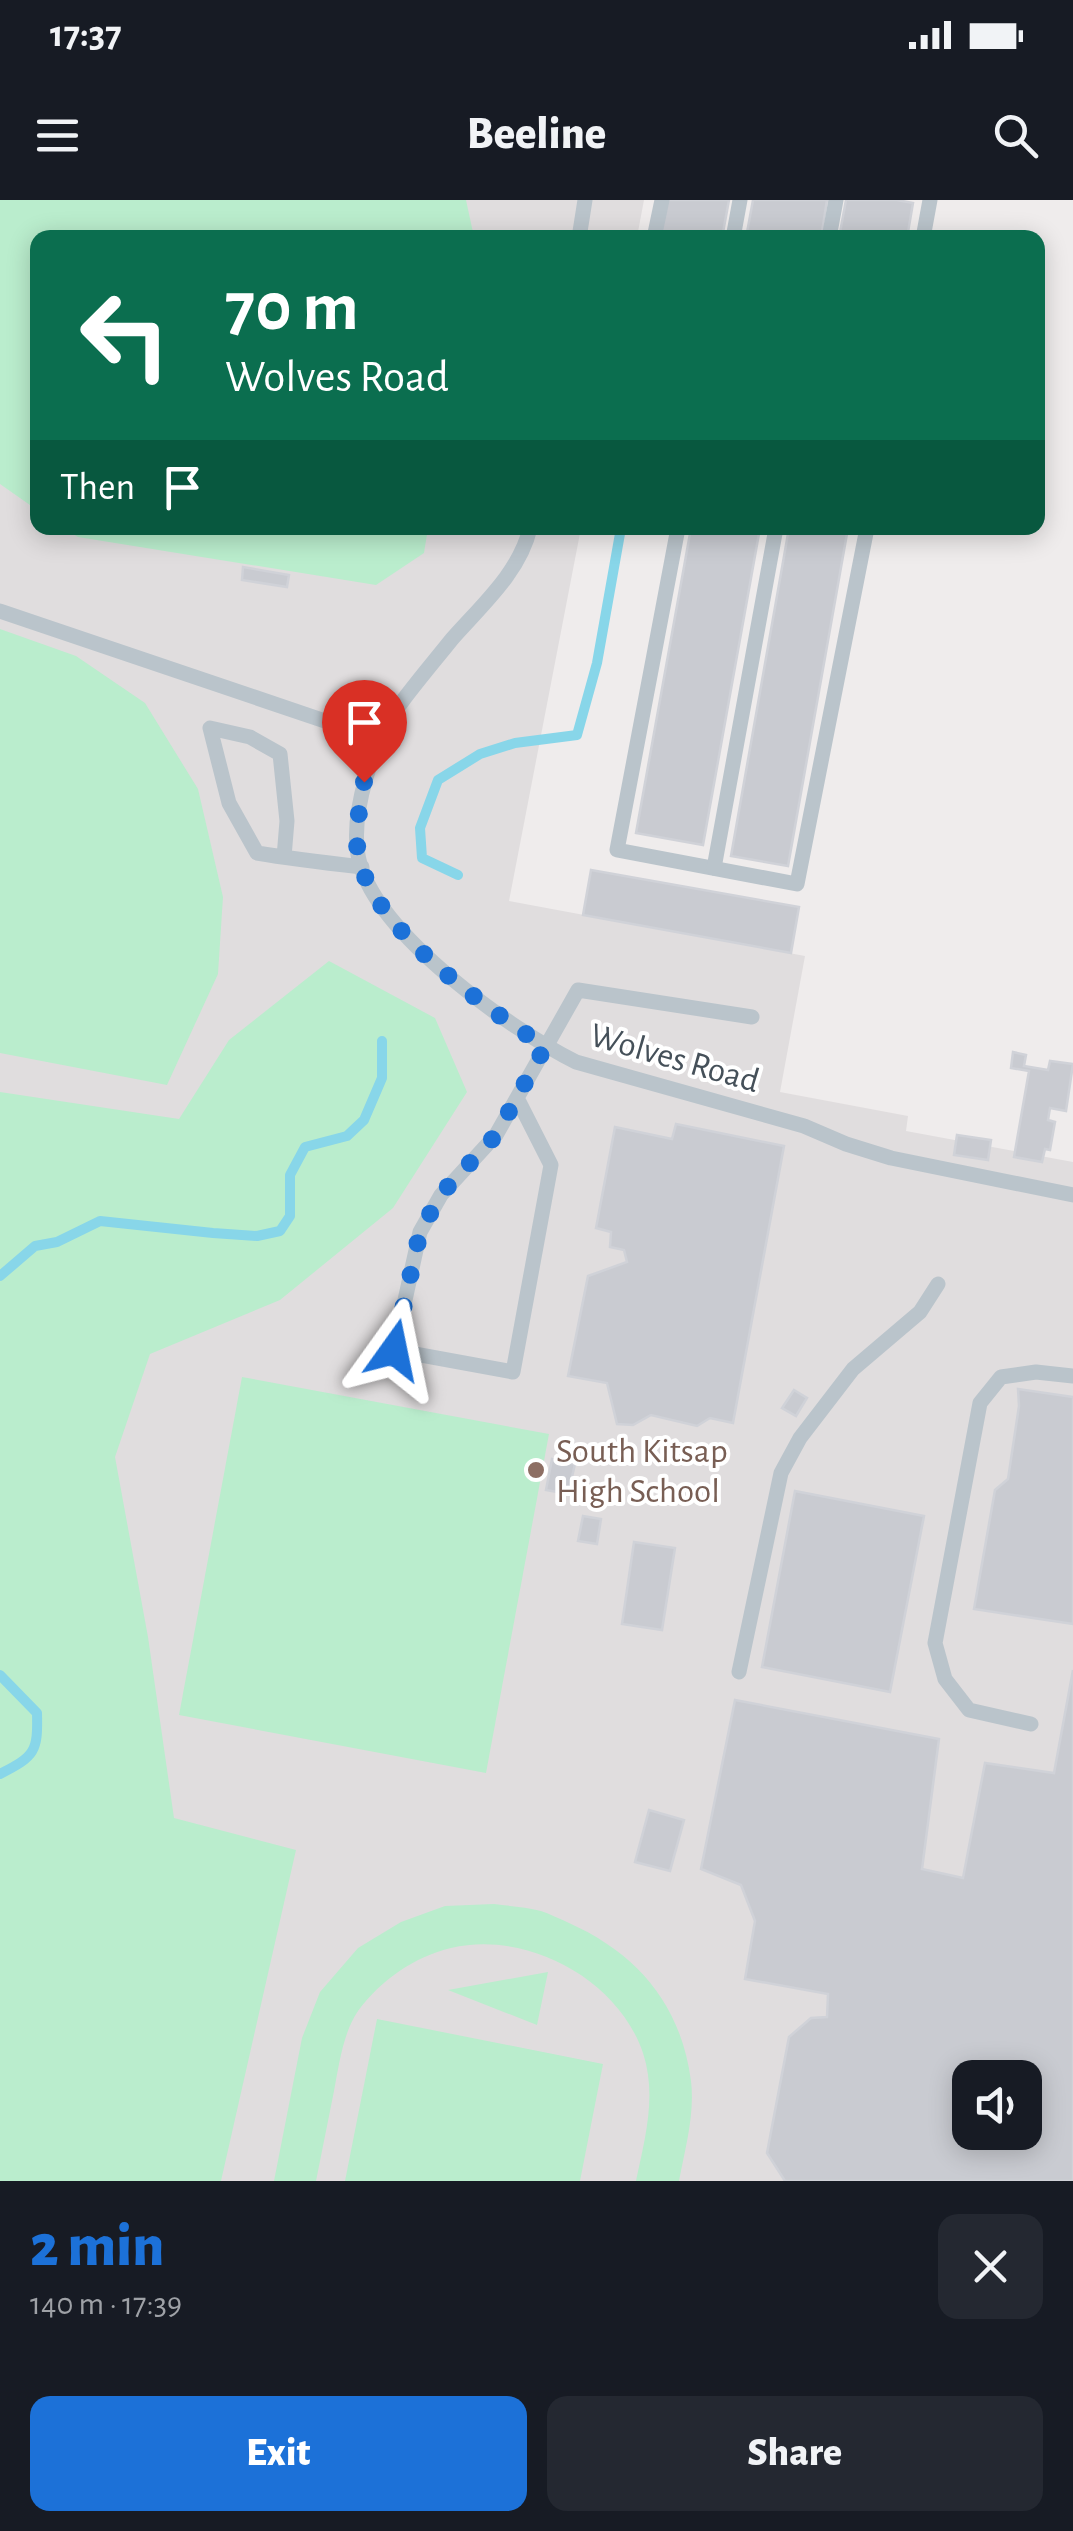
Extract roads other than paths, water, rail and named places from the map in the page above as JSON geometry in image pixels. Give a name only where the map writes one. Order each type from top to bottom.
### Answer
[{"type":"lane","points":[[580,230],[585,200]]},
{"type":"lane","points":[[656,230],[662,200]]},
{"type":"lane","points":[[734,230],[740,200]]},
{"type":"lane","points":[[830,230],[836,200]]},
{"type":"lane","points":[[924,230],[930,200]]},
{"type":"lane","name":"Wolves Road","points":[[528,535],[519,559],[401,702],[378,739],[364,782],[357,838],[369,886],[398,927],[467,992],[545,1047],[576,1062],[804,1126],[891,1158],[1073,1194]]},
{"type":"lane","points":[[677,535],[617,850],[798,884],[866,535]]},
{"type":"lane","points":[[714,868],[775,535]]},
{"type":"lane","points":[[0,612],[378,739]]},
{"type":"lane","points":[[284,857],[286,821],[280,754],[250,737],[210,728],[229,803],[257,853],[284,857],[362,867]]},
{"type":"lane","points":[[516,1098],[551,1165],[513,1372],[394,1350],[420,1232],[441,1194],[496,1135],[516,1098],[578,990],[752,1017]]},
{"type":"lane","points":[[739,1672],[782,1473],[800,1438],[853,1368],[920,1312],[938,1284]]},
{"type":"lane","points":[[1031,1724],[969,1710],[945,1679],[935,1643],[980,1403],[1001,1378],[1036,1372],[1073,1376]]},
{"type":"waterway","points":[[458,875],[422,858],[420,828],[438,780],[480,754],[515,743],[577,735],[597,663],[620,535]]},
{"type":"waterway","points":[[0,1276],[35,1246],[57,1242],[100,1221],[257,1236],[280,1231],[290,1216],[290,1175],[305,1147],[347,1136],[364,1120],[382,1078],[382,1041]]},
{"type":"waterway","points":[[0,1675],[37,1713],[32,1751],[0,1774]]},
{"type":"place","name":"South Kitsap High School","points":[[536,1470]]}]
